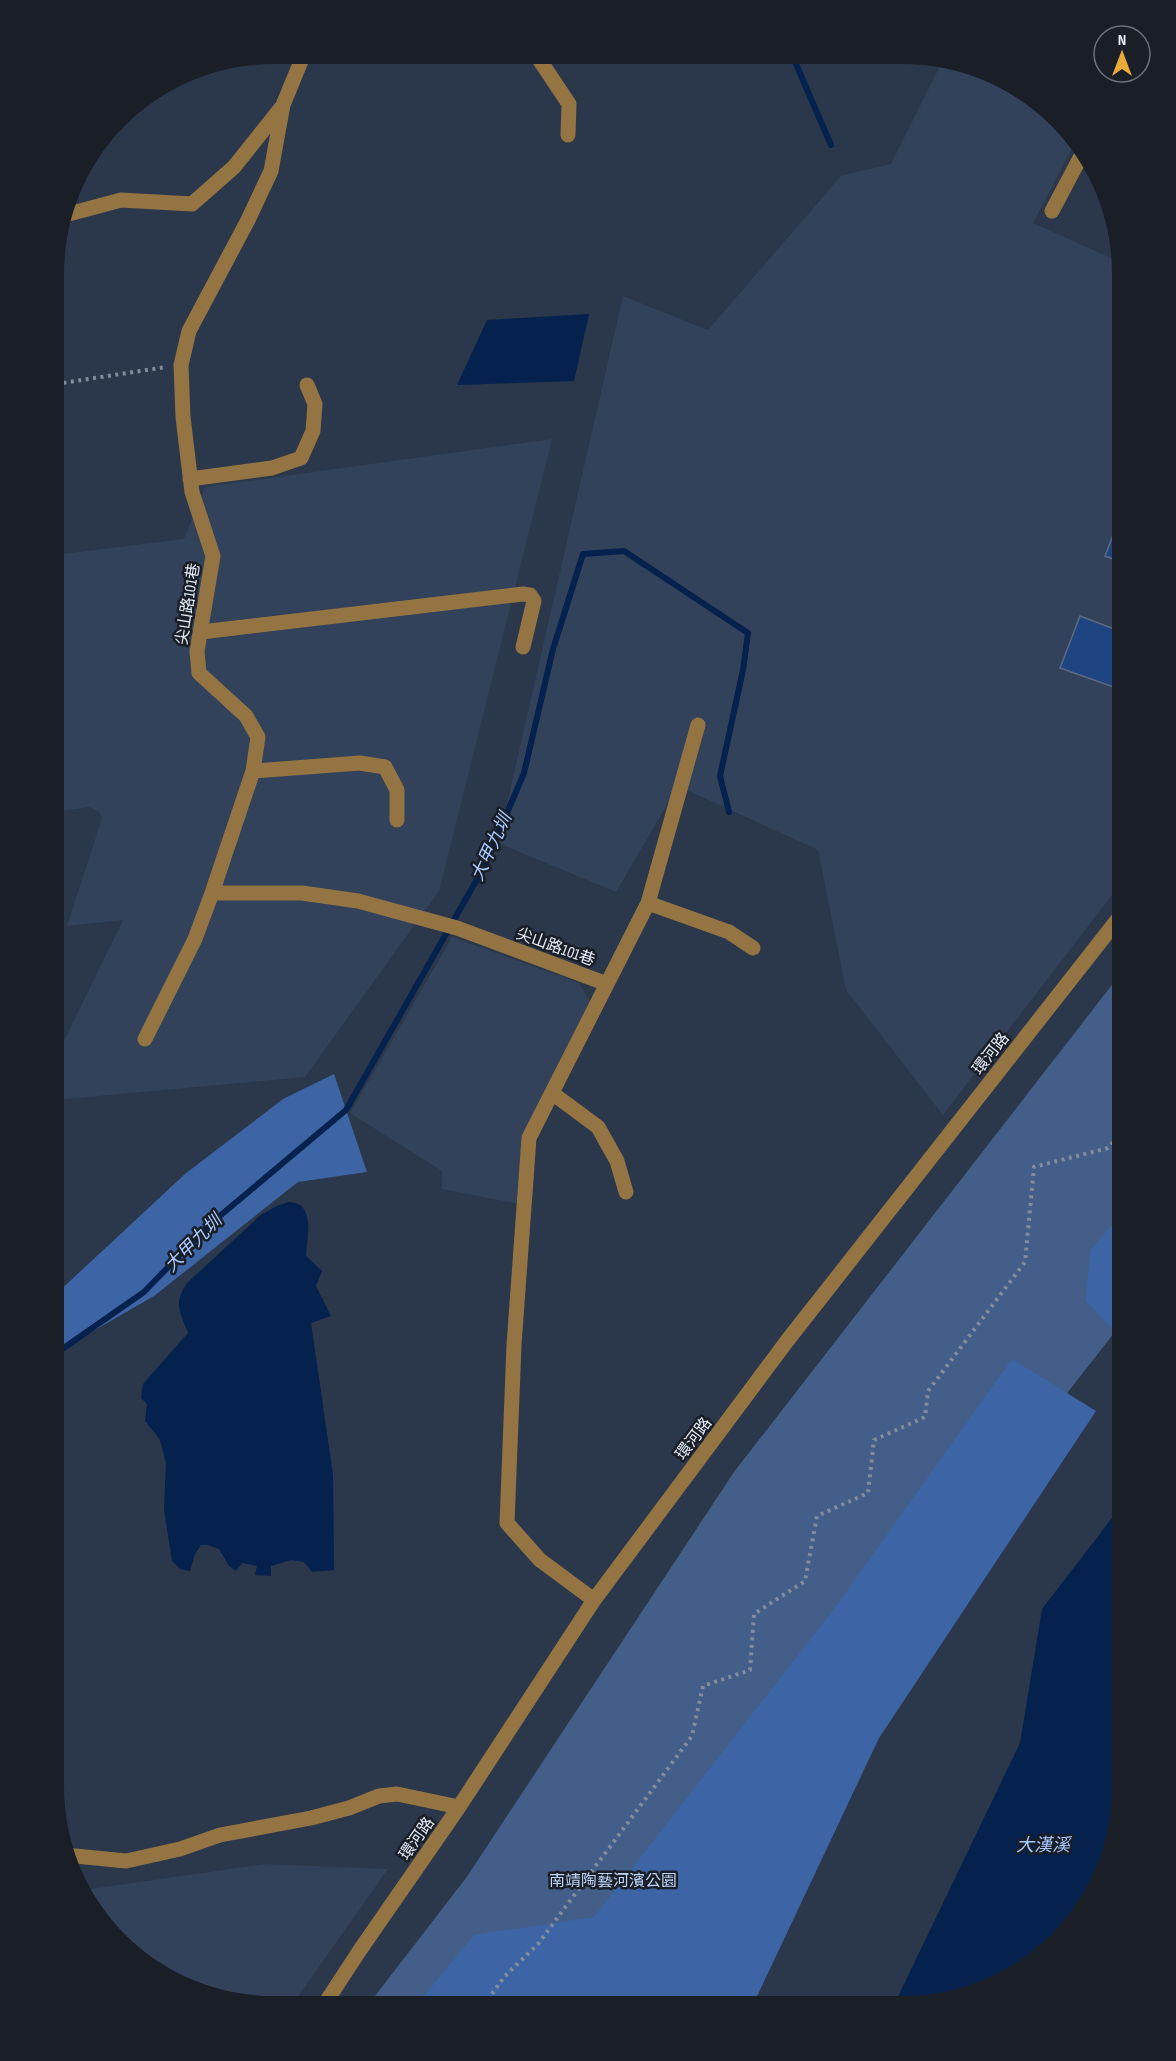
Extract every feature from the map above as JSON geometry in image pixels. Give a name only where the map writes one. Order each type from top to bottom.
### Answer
[{"type":"street","name":"尖山路101巷","points":[[299,65],[283,105],[271,171],[248,220],[189,331],[181,365],[183,417],[192,492],[213,556],[197,651],[199,673],[246,716],[258,737],[253,771],[212,893],[313,895],[358,901],[450,926],[607,984]]},
{"type":"street","points":[[543,65],[569,104],[568,135]]},
{"type":"street","points":[[75,212],[121,200],[192,204],[234,167],[283,105]]},
{"type":"street","points":[[1052,211],[1078,162]]},
{"type":"street","points":[[190,479],[272,468],[301,458],[313,431],[315,404],[307,385]]},
{"type":"street","points":[[201,632],[523,594],[530,595],[534,601],[524,647]]},
{"type":"street","points":[[594,1600],[540,1560],[507,1523],[514,1345],[529,1138],[648,903],[698,725]]},
{"type":"street","points":[[253,771],[360,763],[385,767],[397,790],[397,820]]},
{"type":"street","points":[[145,1039],[195,939],[212,893]]},
{"type":"street","points":[[648,903],[729,932],[753,948]]},
{"type":"street","name":"環河路","points":[[330,1996],[459,1806],[594,1600],[787,1341],[1112,927]]},
{"type":"street","points":[[552,1093],[598,1127],[616,1161],[626,1192]]},
{"type":"street","points":[[77,1856],[126,1861],[180,1849],[220,1834],[330,1814],[379,1796],[397,1794],[459,1806]]},
{"type":"path","points":[[64,383],[181,365]]},
{"type":"path","points":[[490,1996],[505,1976],[538,1944],[692,1736],[703,1686],[750,1670],[754,1614],[805,1581],[817,1516],[868,1493],[874,1440],[925,1417],[928,1391],[1025,1262],[1034,1167],[1108,1148],[1111,1144]]},
{"type":"shaded area","points":[[939,68],[995,86],[1040,116],[1071,151],[1033,223],[1111,258],[1112,274],[1112,896],[943,1115],[846,990],[818,850],[678,786],[616,892],[498,843],[623,296],[708,330],[841,176],[891,164]]},
{"type":"shaded area","points":[[552,439],[439,891],[305,1077],[64,1099],[64,1041],[123,920],[67,926],[102,818],[99,812],[89,807],[64,811],[64,554],[184,539],[205,487]]},
{"type":"shaded area","points":[[452,937],[579,983],[590,1002],[538,1120],[519,1204],[442,1189],[442,1171],[350,1113]]},
{"type":"shaded area","points":[[334,1074],[367,1172],[298,1182],[154,1296],[64,1348],[64,1287],[185,1174],[283,1099]]},
{"type":"shaded area","points":[[1111,1226],[1111,1328],[1086,1301],[1090,1251]]},
{"type":"shaded area","points":[[1012,1359],[1096,1411],[879,1738],[757,1996],[424,1996],[474,1935],[594,1917],[834,1609]]},
{"type":"shaded area","points":[[265,1864],[388,1869],[298,1996],[247,1995],[194,1981],[169,1968],[136,1945],[116,1925],[91,1889]]},
{"type":"green space","name":"南靖陶藝河濱公園","points":[[1112,985],[1111,1337],[788,1749],[703,1996],[375,1996],[466,1878],[734,1472]]},
{"type":"water","points":[[589,314],[574,381],[457,385],[487,320]]},
{"type":"water","points":[[289,1202],[298,1204],[307,1215],[306,1256],[322,1271],[316,1286],[331,1316],[311,1323],[333,1475],[334,1570],[312,1572],[304,1562],[291,1560],[271,1566],[271,1576],[255,1575],[257,1566],[242,1563],[236,1571],[229,1566],[219,1549],[208,1545],[201,1545],[195,1554],[190,1571],[180,1569],[172,1561],[164,1509],[166,1463],[160,1440],[145,1421],[147,1404],[141,1398],[143,1384],[188,1333],[179,1308],[180,1297],[187,1283],[262,1214]]},
{"type":"water","name":"大漢溪","points":[[1111,1519],[1111,1801],[1100,1854],[1090,1880],[1068,1915],[1030,1953],[995,1975],[969,1985],[929,1995],[898,1996],[1020,1743],[1042,1609]]},
{"type":"building","points":[[1112,538],[1112,558],[1105,556]]},
{"type":"building","points":[[1080,616],[1112,628],[1112,686],[1060,668]]},
{"type":"waterway","points":[[796,64],[831,145]]},
{"type":"waterway","name":"大甲九圳","points":[[64,1348],[144,1292],[209,1225],[346,1110],[484,867],[524,773],[553,649],[583,554],[624,551],[748,633],[743,670],[720,776],[729,812]]}]
